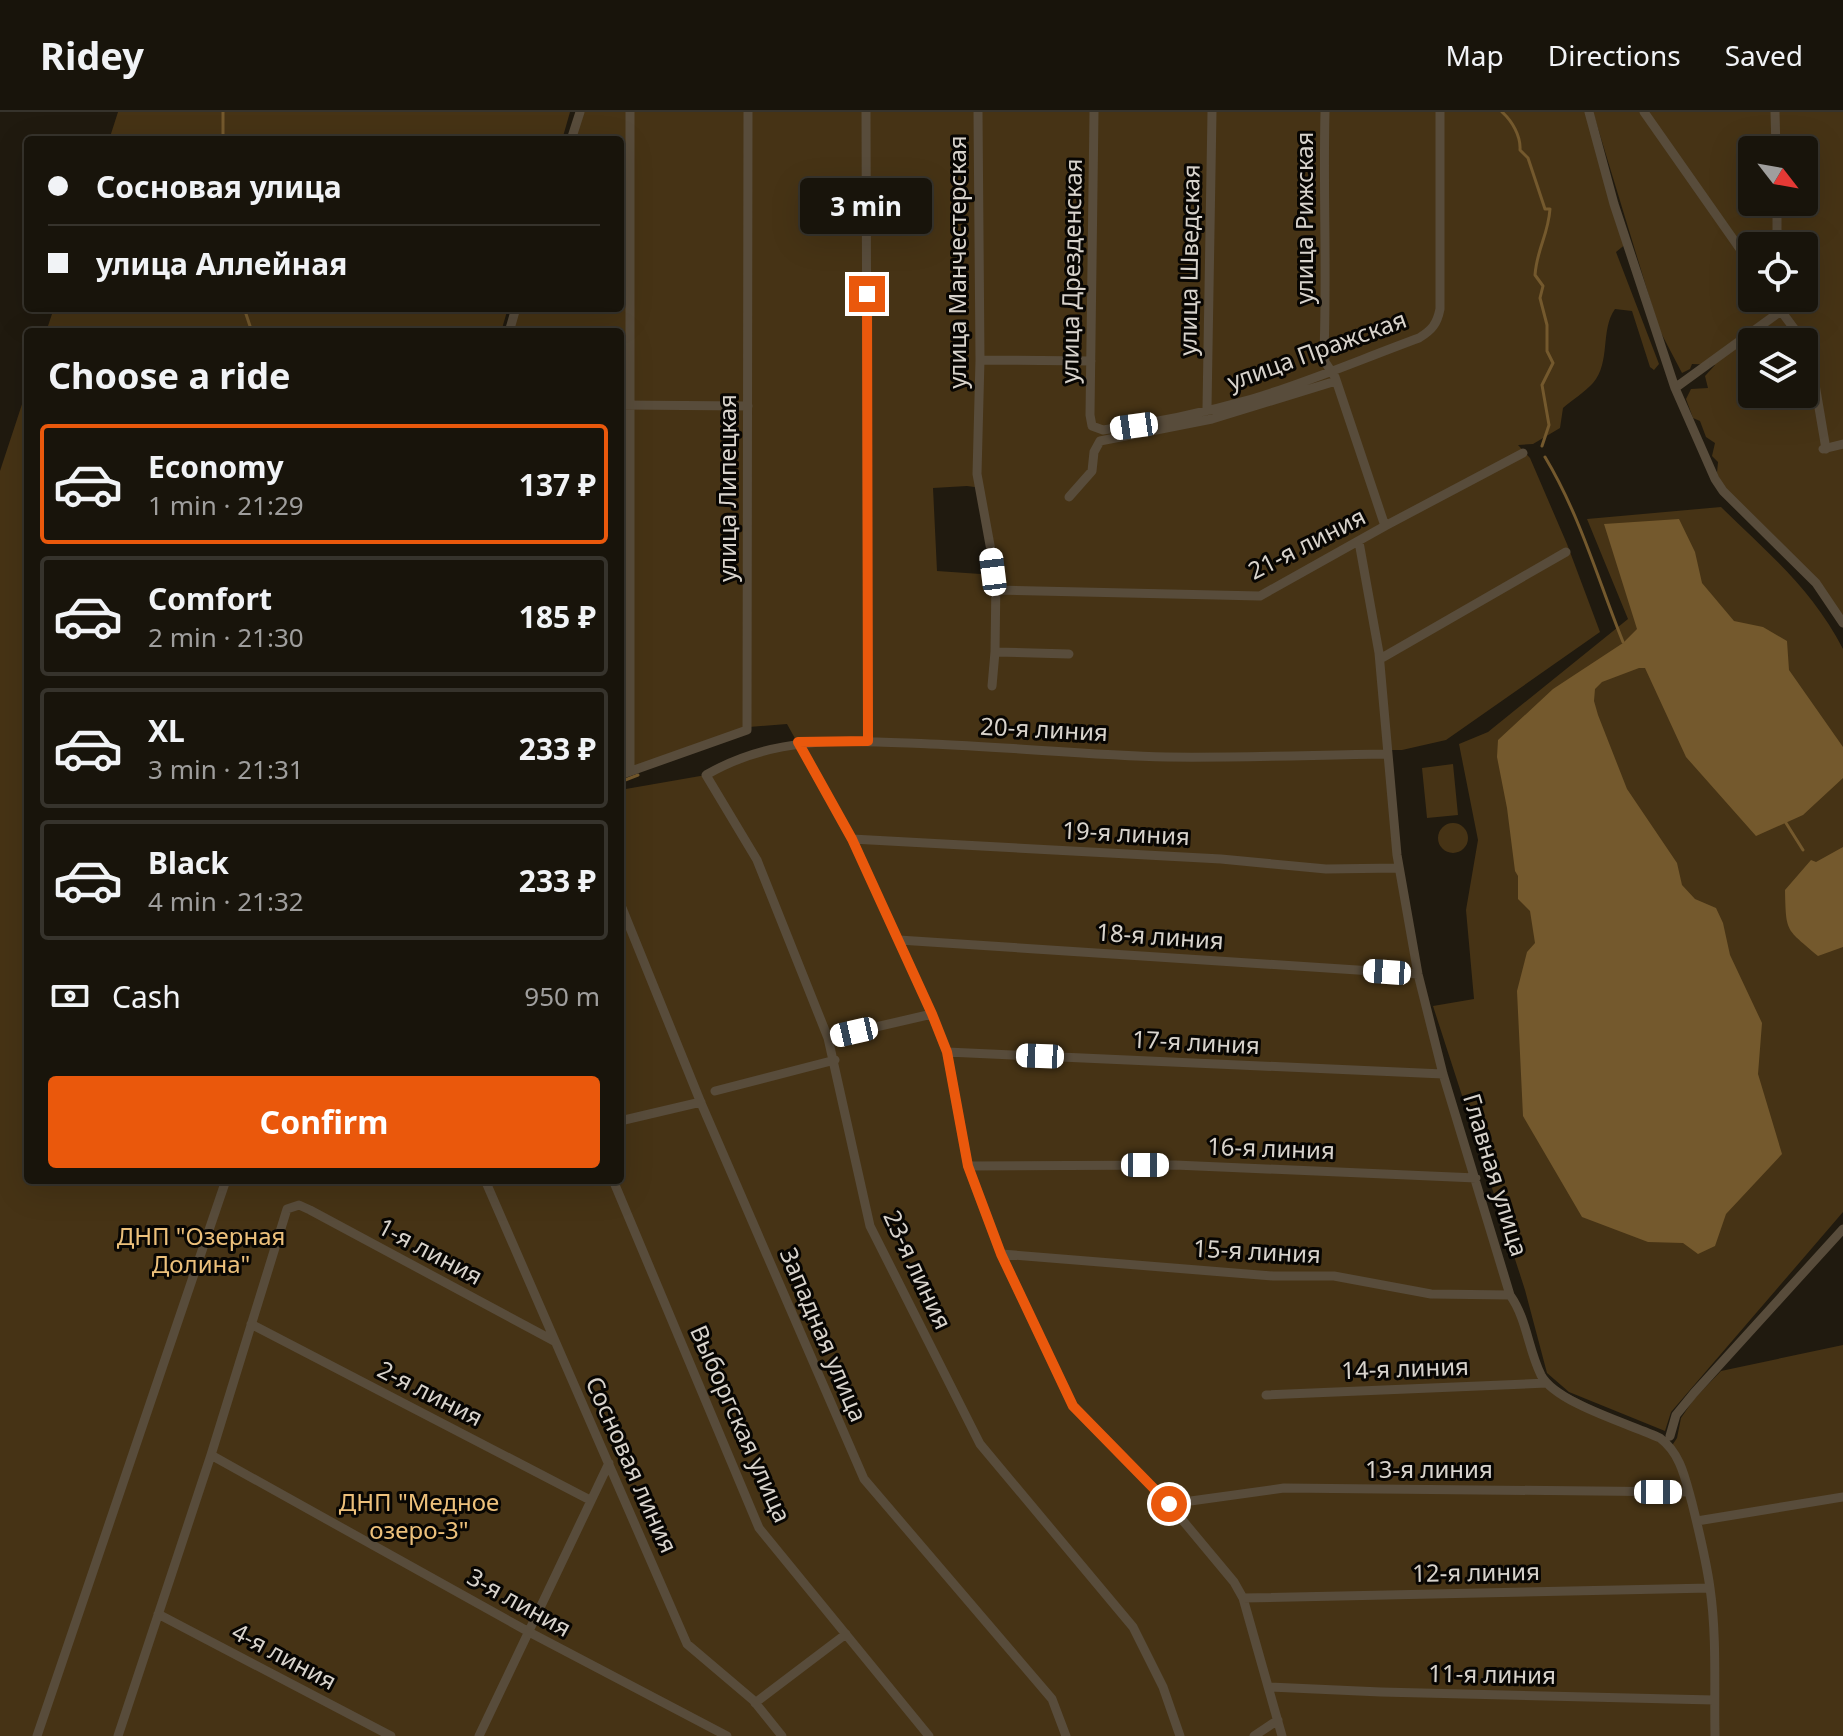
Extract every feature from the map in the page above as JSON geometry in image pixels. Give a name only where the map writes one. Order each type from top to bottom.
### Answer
[{"type":"street","points":[[572,136],[580,112]]},
{"type":"street","points":[[630,112],[625,405],[630,770]]},
{"type":"street","name":"улица Липецкая","points":[[624,773],[747,730],[748,112]]},
{"type":"street","points":[[866,112],[868,741]]},
{"type":"street","name":"улица Манчестерская","points":[[978,112],[980,360],[977,474],[996,590],[992,686]]},
{"type":"street","name":"улица Дрезденская","points":[[1094,112],[1090,415],[1095,428]]},
{"type":"street","name":"улица Шведская","points":[[1207,408],[1212,112]]},
{"type":"street","name":"улица Рижская","points":[[1325,112],[1324,352],[1330,370]]},
{"type":"street","name":"улица Пражская","points":[[1095,428],[1103,430],[1164,421],[1251,399],[1419,338],[1429,331],[1438,320],[1440,112]]},
{"type":"street","points":[[1589,112],[1628,247],[1675,388],[1719,486],[1816,583],[1843,623]]},
{"type":"street","points":[[1644,112],[1738,246]]},
{"type":"street","points":[[1775,112],[1776,136]]},
{"type":"street","points":[[1675,388],[1766,312]]},
{"type":"street","points":[[980,360],[1091,361]]},
{"type":"street","points":[[1330,370],[1385,526]]},
{"type":"street","points":[[1069,497],[1092,471],[1094,452],[1100,441],[1212,419],[1336,381]]},
{"type":"street","points":[[625,405],[748,406]]},
{"type":"street","points":[[1818,408],[1824,449],[1843,444]]},
{"type":"street","name":"21-я линия","points":[[996,590],[1260,596],[1523,453]]},
{"type":"street","name":"Главная улица","points":[[1359,542],[1380,659],[1398,868],[1418,974],[1443,1074],[1510,1295],[1519,1307],[1541,1375],[1547,1383]]},
{"type":"street","points":[[1380,659],[1566,552]]},
{"type":"street","points":[[995,652],[1069,654]]},
{"type":"street","name":"20-я линия","points":[[706,775],[739,757],[798,742],[868,741],[1167,757],[1386,754]]},
{"type":"street","points":[[798,742],[852,839],[932,1014],[947,1052],[968,1166],[1001,1254],[1073,1406],[1169,1504],[1234,1582],[1243,1598],[1282,1736]]},
{"type":"street","name":"23-я линия","points":[[706,775],[757,860],[828,1038],[870,1226],[980,1444],[1133,1627],[1163,1687],[1180,1736]]},
{"type":"street","name":"19-я линия","points":[[852,839],[1206,858],[1326,869],[1398,868]]},
{"type":"street","name":"Западная улица","points":[[624,913],[701,1102],[864,1479],[1052,1699],[1066,1736]]},
{"type":"street","name":"18-я линия","points":[[899,940],[1418,974]]},
{"type":"street","points":[[828,1038],[932,1014]]},
{"type":"street","name":"17-я линия","points":[[947,1052],[1443,1074]]},
{"type":"street","points":[[715,1091],[835,1060]]},
{"type":"street","points":[[624,1120],[701,1102]]},
{"type":"street","name":"16-я линия","points":[[968,1166],[1175,1165],[1476,1178]]},
{"type":"street","points":[[37,1736],[225,1184]]},
{"type":"street","name":"Сосновая линия","points":[[487,1184],[687,1644],[755,1703],[782,1736]]},
{"type":"street","name":"Выборгская улица","points":[[615,1184],[759,1528],[929,1736]]},
{"type":"street","name":"1-я линия","points":[[251,1324],[287,1209],[299,1205],[554,1341]]},
{"type":"street","points":[[1670,1436],[1676,1415],[1694,1393],[1843,1229]]},
{"type":"street","name":"15-я линия","points":[[1001,1254],[1273,1276],[1334,1276],[1431,1294],[1510,1295]]},
{"type":"street","points":[[118,1736],[251,1324]]},
{"type":"street","name":"2-я линия","points":[[251,1324],[590,1500]]},
{"type":"street","points":[[1547,1383],[1564,1398],[1660,1438],[1678,1458],[1697,1521],[1710,1588],[1715,1648],[1715,1736]]},
{"type":"street","name":"14-я линия","points":[[1266,1395],[1547,1383]]},
{"type":"street","name":"3-я линия","points":[[211,1455],[529,1632],[727,1736]]},
{"type":"street","points":[[479,1736],[609,1463]]},
{"type":"street","name":"13-я линия","points":[[1169,1504],[1284,1488],[1689,1492]]},
{"type":"street","points":[[1697,1521],[1843,1497]]},
{"type":"street","name":"12-я линия","points":[[1243,1598],[1710,1588]]},
{"type":"street","name":"4-я линия","points":[[158,1614],[391,1736]]},
{"type":"street","points":[[755,1703],[846,1634]]},
{"type":"street","name":"11-я линия","points":[[1269,1687],[1714,1700]]},
{"type":"street","points":[[1254,1736],[1278,1720]]},
{"type":"green space","points":[[118,112],[570,112],[563,136],[110,136]]},
{"type":"green space","points":[[580,112],[1589,112],[1627,243],[1616,252],[1659,364],[1654,370],[1650,367],[1632,311],[1615,309],[1610,317],[1602,366],[1593,383],[1563,408],[1560,428],[1533,444],[1518,445],[1530,458],[1600,632],[1446,740],[1402,750],[1386,750],[1418,974],[1510,1294],[1547,1383],[1671,1447],[1677,1438],[1681,1418],[1694,1399],[1721,1371],[1843,1345],[1843,1736],[0,1736],[0,471],[24,398],[24,1184],[624,1184],[624,789],[706,775],[797,742],[787,724],[749,727],[624,774],[624,328],[510,328],[515,312],[624,312],[624,136],[572,136]],"holes":[[[933,488],[982,488],[995,575],[937,571]]]},
{"type":"green space","points":[[1593,112],[1843,112],[1843,623],[1816,583],[1726,495],[1717,473],[1718,462],[1712,456],[1715,443],[1706,437],[1700,421],[1693,418],[1686,399],[1691,389],[1708,388],[1705,376],[1715,365],[1692,364],[1682,373],[1659,329]]},
{"type":"green space","points":[[53,312],[507,312],[502,328],[47,328]]},
{"type":"green space","points":[[1721,507],[1803,590],[1843,649],[1843,1212],[1671,1412],[1665,1431],[1569,1392],[1547,1373],[1525,1290],[1433,1006],[1474,999],[1466,910],[1478,840],[1459,744],[1488,732],[1628,619],[1587,519]]},
{"type":"green space","points":[[1453,764],[1458,815],[1427,818],[1422,768]]},
{"type":"green space","points":[[1453,823],[1463,828],[1468,838],[1463,848],[1453,853],[1443,848],[1438,838],[1443,828]]},
{"type":"shaded area","points":[[1679,519],[1695,552],[1702,583],[1734,621],[1763,627],[1787,641],[1789,670],[1843,747],[1843,778],[1803,815],[1756,836],[1686,757],[1645,668],[1602,682],[1595,689],[1598,715],[1627,789],[1677,863],[1682,885],[1695,899],[1716,908],[1723,923],[1730,955],[1762,1023],[1758,1074],[1782,1154],[1726,1214],[1715,1246],[1698,1254],[1683,1243],[1648,1242],[1582,1217],[1523,1116],[1517,991],[1527,952],[1535,943],[1530,911],[1518,899],[1518,876],[1497,757],[1498,740],[1553,689],[1623,643],[1637,629],[1604,524]]},
{"type":"shaded area","points":[[1843,847],[1843,947],[1818,956],[1799,940],[1787,923],[1785,890],[1811,860],[1816,862]]},
{"type":"waterway","points":[[223,112],[223,136]]},
{"type":"waterway","points":[[1502,112],[1515,129],[1520,150],[1528,158],[1545,209],[1550,209],[1535,275],[1543,286],[1540,298],[1547,325],[1547,351],[1553,363],[1542,385],[1549,425],[1542,446]]},
{"type":"waterway","points":[[245,312],[251,328]]},
{"type":"waterway","points":[[1545,457],[1578,525],[1623,642]]},
{"type":"waterway","points":[[624,780],[638,775]]},
{"type":"waterway","points":[[1786,823],[1803,850]]},
{"type":"route","points":[[867,294],[868,741],[798,742],[852,839],[932,1014],[947,1052],[968,1166],[1001,1254],[1073,1406],[1169,1504]]},
{"type":"park label","name":"ДНП \"Озерная Долина\"","points":[[201,1251]]},
{"type":"park label","name":"ДНП \"Медное озеро-3\"","points":[[419,1517]]}]
